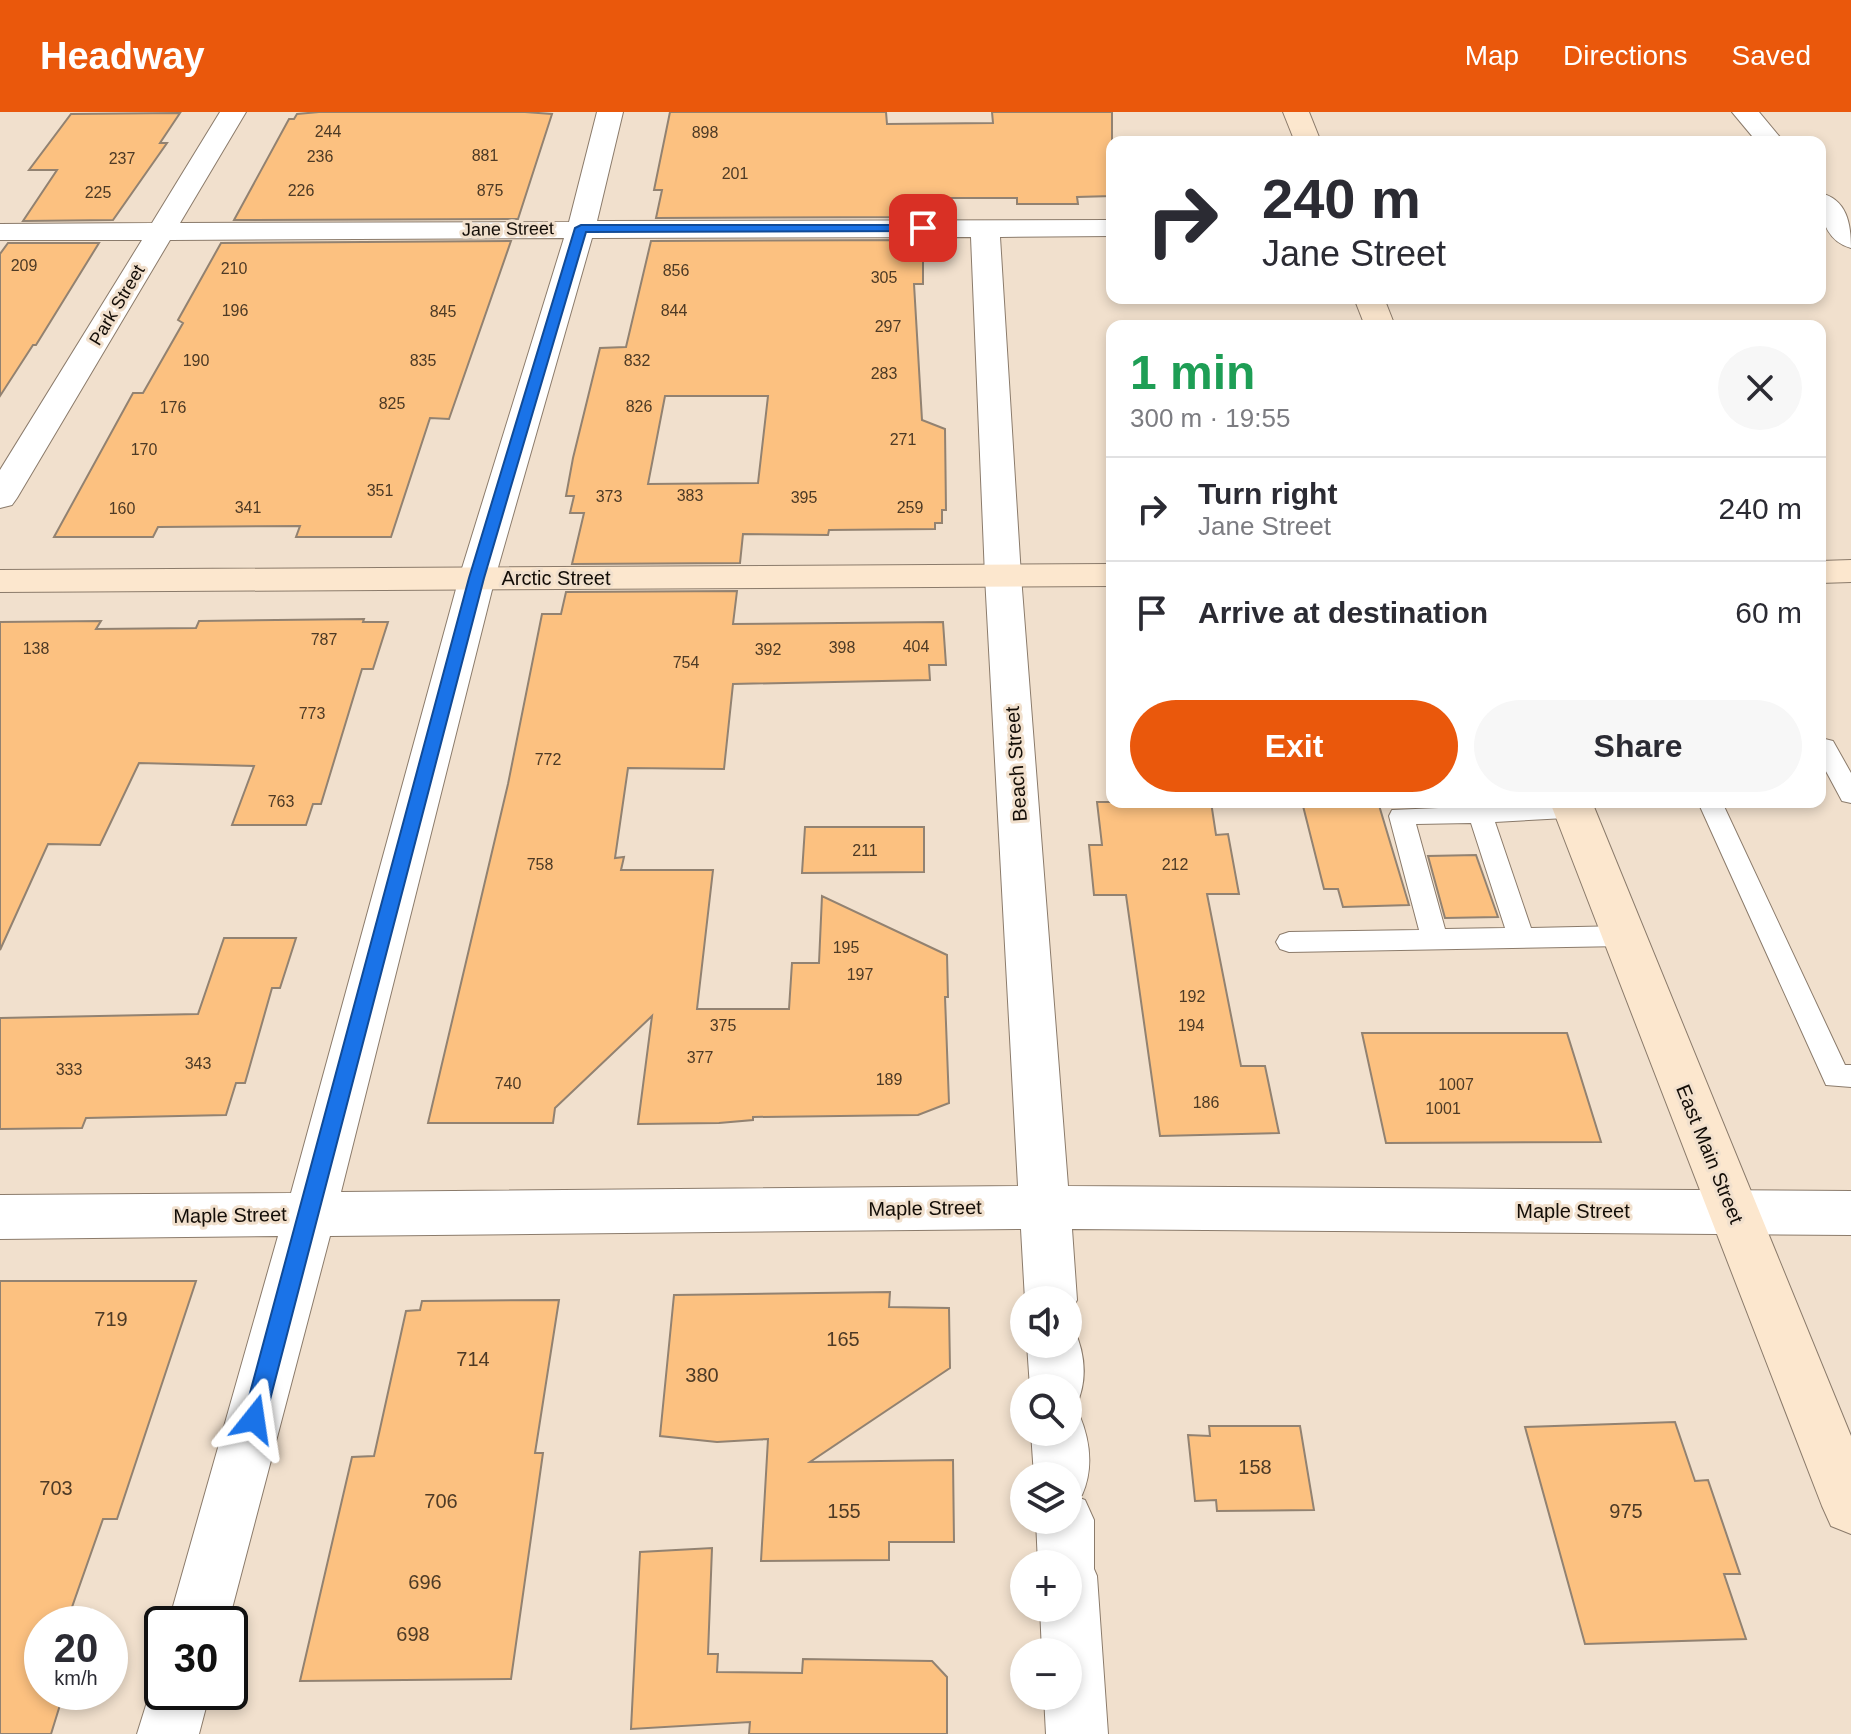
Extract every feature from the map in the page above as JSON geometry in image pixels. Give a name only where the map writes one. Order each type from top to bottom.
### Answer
[{"type":"main road","points":[[1296,112],[1306,136]]},
{"type":"main road","points":[[1826,572],[1851,571]]},
{"type":"main road","name":"Arctic Street","points":[[0,581],[1106,575]]},
{"type":"main road","name":"East Main Street","points":[[1573,808],[1851,1506]]},
{"type":"street","name":"Park Street","points":[[0,498],[233,112]]},
{"type":"street","points":[[203,1606],[310,1214],[477,578],[581,228],[610,112]]},
{"type":"street","points":[[1745,112],[1766,136]]},
{"type":"street","name":"Beach Street","points":[[985,228],[1003,576],[1050,1286]]},
{"type":"street","name":"Jane Street","points":[[0,232],[1106,228]]},
{"type":"street","name":"Maple Street","points":[[0,1217],[1046,1207],[1851,1213]]},
{"type":"street","points":[[1071,1622],[1077,1734]]},
{"type":"street","points":[[168,1734],[174,1710]]},
{"type":"lane","points":[[1826,749],[1851,795]]},
{"type":"lane","points":[[1435,939],[1401,816],[1560,808]]},
{"type":"lane","points":[[1713,808],[1836,1077],[1851,1076]]},
{"type":"lane","points":[[1480,814],[1521,938]]},
{"type":"lane","points":[[1289,942],[1624,936]]},
{"type":"building","points":[[670,112],[886,112],[887,124],[993,123],[992,112],[1112,112],[1112,136],[1106,136],[1106,196],[1077,197],[1078,204],[1017,204],[1017,198],[923,198],[923,217],[656,218],[662,190],[654,190]]},
{"type":"building","points":[[180,113],[160,143],[167,143],[113,220],[23,221],[57,170],[29,170],[71,114]]},
{"type":"building","points":[[297,114],[552,114],[518,219],[234,220],[289,119],[294,119]]},
{"type":"building","points":[[923,240],[923,284],[914,284],[922,420],[945,429],[946,510],[942,510],[942,523],[935,523],[935,529],[829,530],[828,535],[743,534],[740,563],[572,564],[584,513],[570,513],[574,496],[566,496],[573,458],[600,348],[626,347],[651,241]],"holes":[[[665,396],[768,396],[758,483],[648,484]]]},
{"type":"building","points":[[511,241],[449,419],[430,418],[391,537],[296,537],[300,526],[158,527],[153,537],[54,537],[133,393],[143,393],[183,323],[178,320],[221,243]]},
{"type":"building","points":[[8,243],[99,243],[36,345],[33,345],[0,396],[0,254]]},
{"type":"building","points":[[737,591],[733,624],[943,622],[946,665],[929,665],[930,680],[733,684],[724,769],[628,768],[615,858],[624,857],[621,870],[713,870],[697,1009],[789,1009],[792,963],[819,963],[822,896],[947,955],[948,997],[945,997],[949,1103],[918,1115],[753,1117],[753,1120],[719,1123],[638,1124],[652,1016],[555,1108],[553,1123],[428,1123],[508,784],[542,614],[561,614],[566,592]]},
{"type":"building","points":[[364,619],[363,622],[388,622],[373,669],[362,669],[321,804],[313,804],[306,825],[232,825],[254,766],[139,763],[100,845],[48,844],[0,950],[0,622],[101,621],[96,629],[196,628],[199,621]]},
{"type":"building","points":[[1097,802],[1106,802],[1106,808],[1212,808],[1216,835],[1228,834],[1239,894],[1207,894],[1241,1066],[1265,1066],[1279,1133],[1160,1136],[1126,895],[1094,895],[1089,845],[1102,845]]},
{"type":"building","points":[[1304,808],[1380,808],[1409,905],[1343,907],[1338,889],[1324,889]]},
{"type":"building","points":[[805,827],[924,827],[924,872],[802,873]]},
{"type":"building","points":[[1476,855],[1498,917],[1445,918],[1428,856]]},
{"type":"building","points":[[224,938],[296,938],[280,988],[272,988],[245,1083],[236,1083],[226,1115],[86,1118],[82,1128],[0,1129],[0,1018],[198,1014]]},
{"type":"building","points":[[1362,1033],[1567,1033],[1601,1142],[1386,1143]]},
{"type":"building","points":[[0,1281],[196,1281],[117,1519],[103,1519],[72,1606],[24,1606],[24,1710],[58,1710],[51,1734],[0,1734]]},
{"type":"building","points":[[890,1292],[889,1307],[949,1308],[950,1368],[810,1462],[953,1460],[954,1542],[889,1542],[889,1560],[761,1561],[768,1439],[717,1442],[660,1436],[674,1295]]},
{"type":"building","points":[[559,1300],[535,1453],[543,1453],[511,1679],[300,1681],[352,1457],[374,1456],[406,1311],[420,1310],[422,1301]]},
{"type":"building","points":[[1675,1422],[1695,1481],[1708,1480],[1740,1574],[1724,1574],[1746,1639],[1585,1644],[1525,1427]]},
{"type":"building","points":[[1209,1426],[1300,1426],[1314,1510],[1217,1511],[1216,1500],[1195,1501],[1188,1435],[1210,1436]]},
{"type":"building","points":[[712,1548],[708,1654],[718,1654],[717,1672],[802,1673],[803,1659],[932,1661],[947,1677],[947,1734],[749,1734],[750,1722],[631,1729],[640,1552]]},
{"type":"route","points":[[254,1419],[477,578],[581,228],[923,228]]}]
